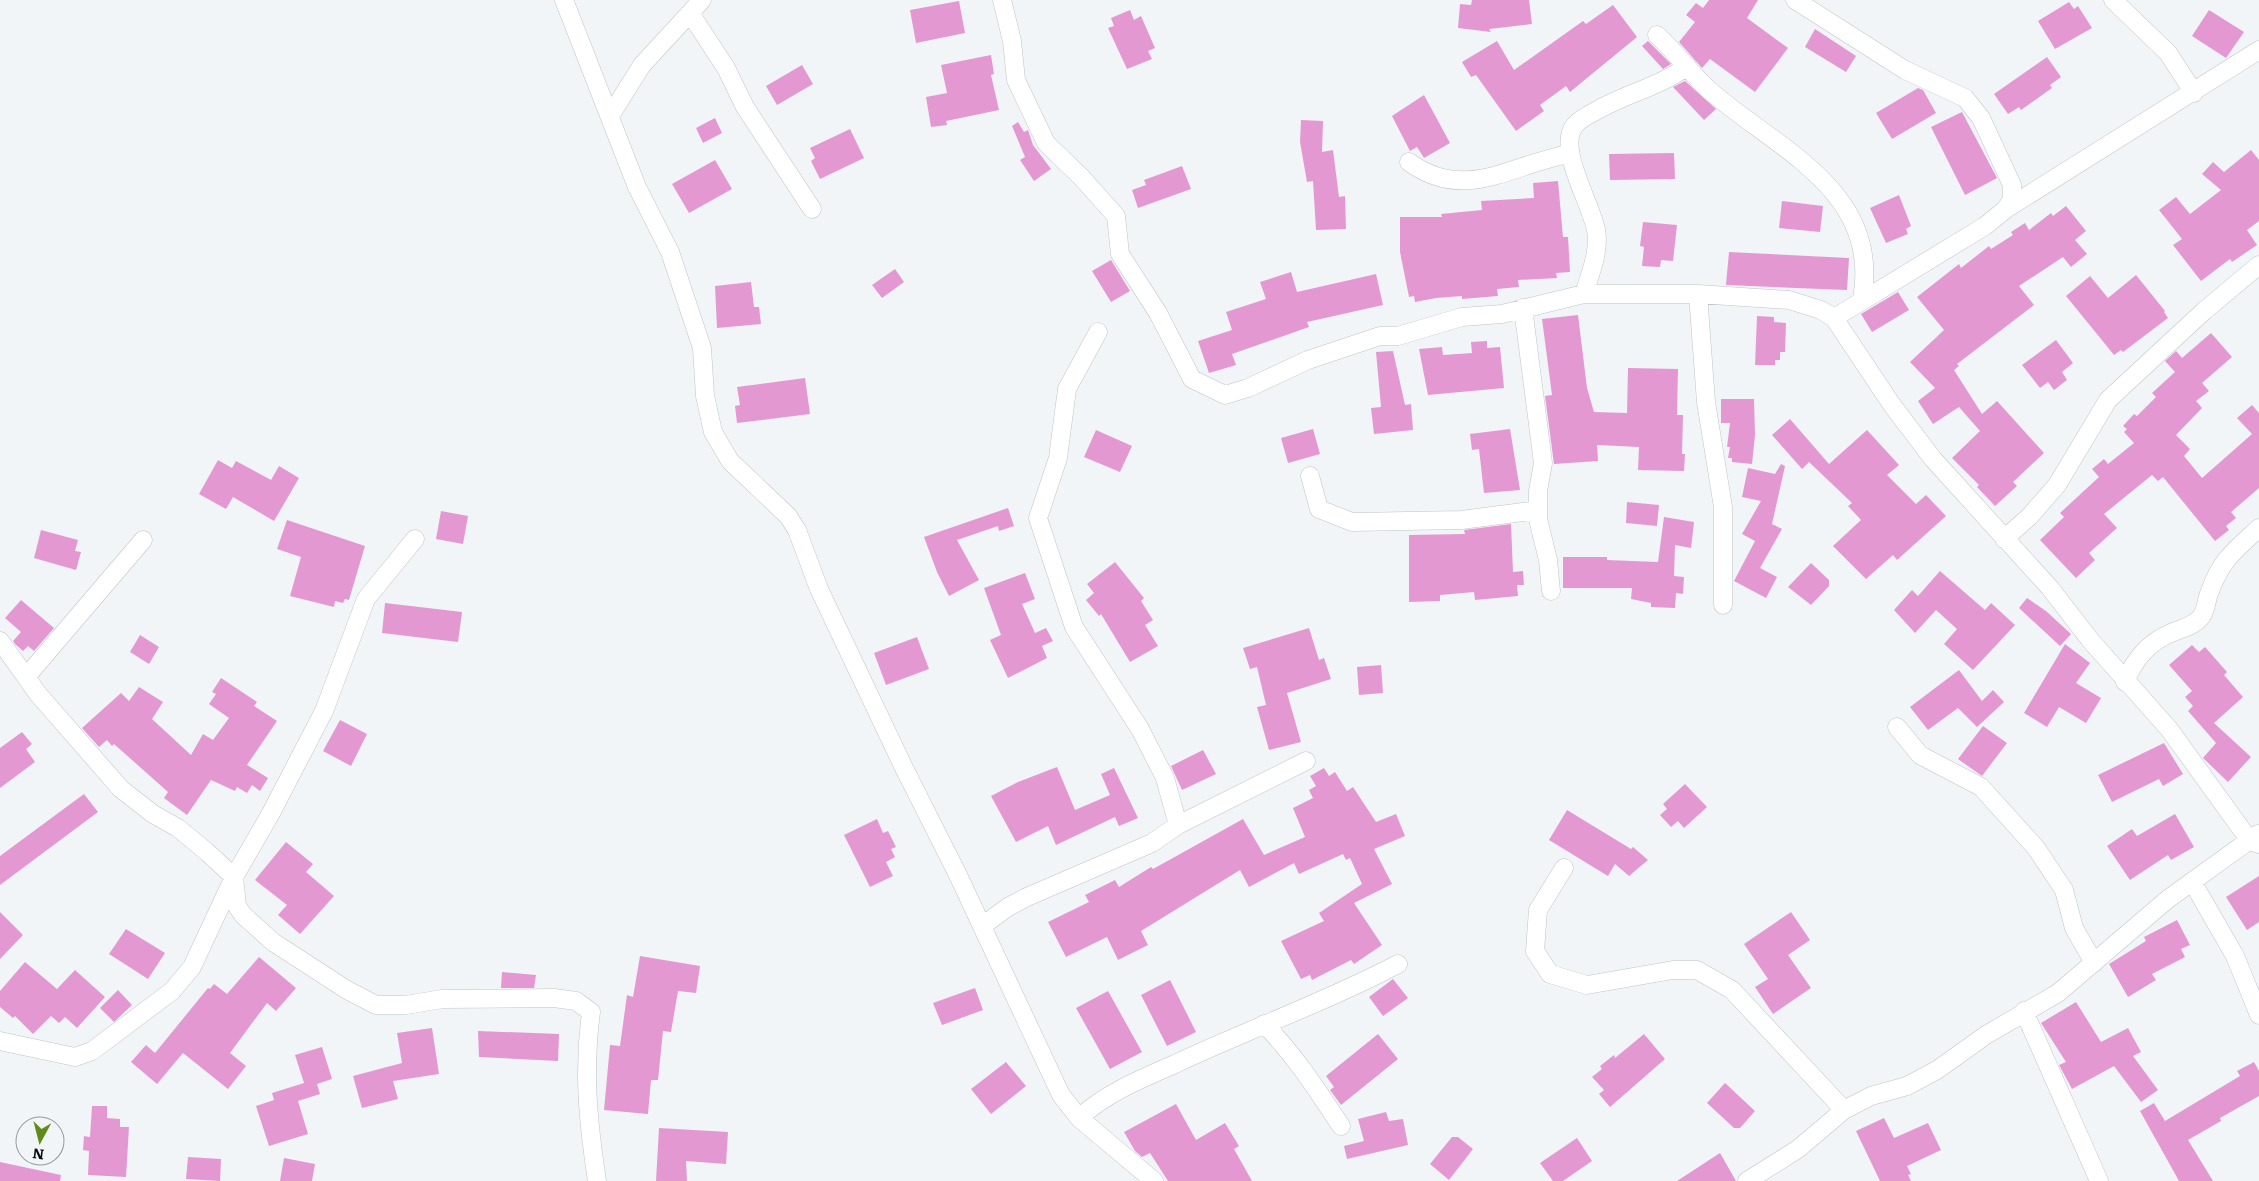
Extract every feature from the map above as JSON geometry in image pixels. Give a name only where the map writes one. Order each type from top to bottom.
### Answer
[{"type":"street","points":[[564,0],[637,187],[670,252],[702,348],[705,396],[713,432],[730,461],[788,516],[797,530],[819,589],[982,926],[1061,1095],[1079,1118],[1154,1181]]},
{"type":"street","points":[[1002,0],[1012,41],[1016,80],[1046,143],[1082,178],[1116,216],[1120,254],[1158,313],[1192,379],[1224,395],[1248,388],[1308,360],[1380,336],[1398,336],[1462,318],[1502,314],[1584,294],[1698,294],[1789,300],[1821,310],[1834,318],[1892,405],[1933,459],[2050,588],[2125,682],[2169,729],[2256,840],[2168,899],[2058,993],[1986,1034],[1937,1070],[1907,1086],[1871,1096],[1844,1110],[1798,1148],[1747,1181]]},
{"type":"street","points":[[1795,0],[1905,70],[1965,98],[1982,118],[2012,185],[2012,199],[2006,209]]},
{"type":"street","points":[[2113,0],[2168,53],[2194,93]]},
{"type":"street","points":[[610,116],[642,65],[696,6],[745,107],[812,210]]},
{"type":"street","points":[[1657,36],[1709,90],[1780,142],[1822,177],[1850,214],[1858,232],[1866,276],[1862,299]]},
{"type":"street","points":[[1834,318],[1862,299],[1985,226],[2006,209],[2194,93],[2259,50]]},
{"type":"street","points":[[1584,294],[1595,255],[1596,230],[1569,154],[1570,135],[1575,125],[1584,118],[1620,97],[1672,77],[1686,66]]},
{"type":"street","points":[[1409,162],[1418,168],[1441,177],[1463,181],[1478,180],[1544,159],[1569,154]]},
{"type":"street","points":[[2004,539],[2029,517],[2057,485],[2108,400],[2204,312],[2259,265]]},
{"type":"street","points":[[1698,294],[1706,402],[1723,507],[1723,605]]},
{"type":"street","points":[[1523,308],[1543,463],[1538,491],[1538,519],[1548,560],[1551,591]]},
{"type":"street","points":[[1098,332],[1067,389],[1058,458],[1038,518],[1074,628],[1140,729],[1165,778],[1178,825]]},
{"type":"street","points":[[1310,476],[1319,509],[1352,522],[1461,520],[1538,510]]},
{"type":"street","points":[[2125,682],[2130,669],[2150,646],[2170,633],[2192,625],[2202,616],[2209,592],[2226,558],[2259,528]]},
{"type":"street","points":[[0,1041],[75,1057],[92,1051],[172,991],[192,967],[234,878],[271,813],[324,711],[366,599],[415,539]]},
{"type":"street","points":[[26,677],[143,540]]},
{"type":"street","points":[[0,641],[38,694],[121,789],[153,814],[178,828],[234,878],[236,906],[243,915],[273,942],[347,990],[376,1005],[406,1005],[442,999],[554,998],[576,1000],[586,1006],[591,1012],[586,1064],[586,1096],[597,1181]]},
{"type":"street","points":[[1898,727],[1920,755],[1981,787],[2036,848],[2064,890],[2074,928],[2094,963]]},
{"type":"street","points":[[982,926],[1008,907],[1027,897],[1152,843],[1178,825],[1306,761]]},
{"type":"street","points":[[1564,868],[1538,910],[1535,951],[1550,974],[1587,985],[1673,970],[1697,970],[1732,990],[1844,1110]]},
{"type":"street","points":[[2192,883],[2235,956],[2259,1015]]},
{"type":"street","points":[[1079,1118],[1094,1104],[1129,1085],[1369,979],[1398,964]]},
{"type":"street","points":[[2024,1011],[2098,1181]]},
{"type":"street","points":[[1264,1024],[1298,1062],[1341,1126]]},
{"type":"building","points":[[1472,0],[1529,0],[1532,24],[1489,29],[1491,32],[1458,28],[1460,4],[1471,5]]},
{"type":"building","points":[[1709,0],[1758,0],[1747,18],[1788,48],[1755,92],[1710,59],[1702,68],[1679,42],[1695,22],[1686,15],[1696,3],[1703,8]]},
{"type":"building","points":[[959,1],[965,33],[916,43],[910,10]]},
{"type":"building","points":[[2069,2],[2074,9],[2078,6],[2092,28],[2055,49],[2038,21]]},
{"type":"building","points":[[1613,5],[1637,37],[1570,92],[1566,86],[1540,105],[1544,111],[1516,131],[1476,75],[1471,77],[1462,62],[1497,41],[1514,70],[1583,21],[1586,24]]},
{"type":"building","points":[[1130,10],[1134,20],[1141,16],[1155,48],[1148,51],[1152,59],[1127,69],[1108,28],[1114,26],[1111,18]]},
{"type":"building","points":[[2209,10],[2244,32],[2226,58],[2192,36]]},
{"type":"building","points":[[1815,29],[1856,56],[1846,72],[1805,47]]},
{"type":"building","points":[[1648,41],[1671,64],[1663,69],[1642,46]]},
{"type":"building","points":[[991,55],[994,74],[991,75],[999,110],[946,121],[947,125],[931,127],[926,97],[947,93],[941,65]]},
{"type":"building","points":[[2047,57],[2061,77],[2050,85],[2052,88],[2021,110],[2019,107],[2008,114],[1994,94]]},
{"type":"building","points":[[802,65],[813,84],[777,105],[766,86]]},
{"type":"building","points":[[1685,81],[1716,109],[1704,120],[1673,87]]},
{"type":"building","points":[[1918,88],[1923,90],[1936,113],[1892,139],[1876,113]]},
{"type":"building","points":[[1424,95],[1450,143],[1424,158],[1417,147],[1410,151],[1392,116]]},
{"type":"building","points":[[1962,112],[1997,178],[1965,195],[1931,127]]},
{"type":"building","points":[[715,118],[722,133],[703,143],[696,128]]},
{"type":"building","points":[[1301,120],[1323,121],[1322,152],[1333,150],[1339,197],[1345,196],[1346,229],[1316,230],[1313,181],[1307,182],[1300,142]]},
{"type":"building","points":[[1018,122],[1024,132],[1028,130],[1033,145],[1051,169],[1034,181],[1020,160],[1025,157],[1012,126]]},
{"type":"building","points":[[850,129],[864,158],[820,179],[811,161],[815,158],[810,148]]},
{"type":"building","points":[[2251,150],[2259,160],[2259,221],[2247,230],[2257,245],[2232,262],[2230,259],[2201,281],[2173,245],[2182,239],[2159,210],[2176,197],[2190,214],[2221,190],[2202,174],[2213,162],[2224,172]]},
{"type":"building","points":[[1674,153],[1675,179],[1610,180],[1609,154]]},
{"type":"building","points":[[715,160],[732,189],[689,213],[672,184]]},
{"type":"building","points":[[1182,166],[1191,189],[1138,208],[1132,190],[1146,185],[1144,180]]},
{"type":"building","points":[[1558,181],[1563,237],[1568,237],[1570,272],[1556,273],[1557,278],[1518,280],[1519,287],[1497,289],[1498,296],[1462,299],[1462,296],[1415,302],[1414,296],[1409,297],[1400,252],[1400,217],[1442,217],[1441,214],[1482,210],[1481,201],[1534,198],[1533,183]]},
{"type":"building","points":[[1899,195],[1911,226],[1906,229],[1908,234],[1886,243],[1870,208]]},
{"type":"building","points":[[1782,201],[1823,206],[1820,232],[1779,228]]},
{"type":"building","points":[[2066,206],[2086,231],[2075,240],[2087,254],[2071,267],[2063,257],[2019,286],[2034,305],[1957,364],[1959,366],[1954,370],[1982,414],[1997,401],[2044,453],[2013,482],[2017,486],[1995,506],[1977,487],[1979,485],[1952,458],[1980,431],[1959,407],[1933,424],[1918,401],[1935,388],[1910,362],[1944,330],[1917,297],[1959,264],[1961,268],[1989,246],[1991,249],[2013,235],[2011,232],[2025,223],[2029,230],[2051,213],[2053,216]]},
{"type":"building","points":[[1643,222],[1677,225],[1673,261],[1661,260],[1660,267],[1642,266],[1644,247],[1640,246]]},
{"type":"building","points":[[1729,252],[1849,258],[1847,290],[1726,285]]},
{"type":"building","points":[[1111,260],[1130,291],[1111,302],[1092,271]]},
{"type":"building","points":[[895,269],[904,282],[882,298],[872,285]]},
{"type":"building","points":[[1291,272],[1297,292],[1376,274],[1383,305],[1307,322],[1309,327],[1232,354],[1236,365],[1209,373],[1198,341],[1232,330],[1226,312],[1266,299],[1260,282]]},
{"type":"building","points":[[2136,275],[2165,311],[2168,318],[2123,352],[2121,350],[2114,355],[2066,296],[2090,276],[2108,298]]},
{"type":"building","points":[[751,282],[754,307],[759,307],[761,324],[717,328],[715,286]]},
{"type":"building","points":[[1898,292],[1909,310],[1872,332],[1861,314]]},
{"type":"building","points":[[1578,315],[1587,388],[1594,412],[1627,413],[1628,368],[1678,369],[1677,415],[1683,415],[1682,454],[1685,454],[1684,471],[1638,470],[1639,447],[1597,445],[1598,461],[1554,464],[1545,396],[1552,395],[1542,319]]},
{"type":"building","points":[[1757,316],[1774,317],[1774,322],[1786,323],[1785,352],[1780,352],[1780,360],[1775,360],[1775,365],[1755,365]]},
{"type":"building","points":[[2211,333],[2232,357],[2202,383],[2209,391],[2196,401],[2202,408],[2176,435],[2190,449],[2184,456],[2202,478],[2252,434],[2237,418],[2252,405],[2259,413],[2259,488],[2231,512],[2236,518],[2226,526],[2229,530],[2215,541],[2163,477],[2158,481],[2152,475],[2104,514],[2117,528],[2089,553],[2095,560],[2076,578],[2040,540],[2064,517],[2060,513],[2099,477],[2092,469],[2104,459],[2108,464],[2134,443],[2124,432],[2127,429],[2123,426],[2134,414],[2137,416],[2156,397],[2152,393],[2175,372],[2165,361],[2176,351],[2182,358]]},
{"type":"building","points":[[2056,340],[2073,363],[2062,372],[2067,380],[2054,390],[2048,382],[2040,388],[2022,365]]},
{"type":"building","points":[[1487,341],[1487,348],[1500,347],[1504,388],[1428,395],[1419,349],[1442,347],[1443,355],[1472,353],[1471,342]]},
{"type":"building","points":[[1393,351],[1405,405],[1411,404],[1413,430],[1374,434],[1371,408],[1381,407],[1376,352]]},
{"type":"building","points":[[805,378],[810,414],[737,423],[735,406],[740,405],[737,387]]},
{"type":"building","points":[[1721,399],[1754,399],[1755,435],[1752,464],[1732,462],[1732,458],[1728,458],[1730,447],[1727,447],[1730,423],[1721,423]]},
{"type":"building","points":[[1790,419],[1829,464],[1867,430],[1899,465],[1887,475],[1916,504],[1926,495],[1946,516],[1897,560],[1893,555],[1866,579],[1833,546],[1861,520],[1848,506],[1852,503],[1809,462],[1802,469],[1772,435]]},
{"type":"building","points":[[1313,429],[1320,454],[1288,463],[1281,438]]},
{"type":"building","points":[[1510,429],[1520,490],[1484,493],[1479,449],[1472,450],[1470,434]]},
{"type":"building","points":[[1096,430],[1132,446],[1120,472],[1084,457]]},
{"type":"building","points":[[218,460],[232,468],[236,461],[271,480],[279,466],[299,478],[274,521],[233,497],[226,509],[199,494]]},
{"type":"building","points":[[1781,464],[1785,466],[1772,524],[1782,529],[1760,568],[1777,577],[1766,598],[1734,581],[1755,541],[1742,534],[1761,501],[1742,497],[1748,468],[1775,474]]},
{"type":"building","points":[[1627,502],[1659,505],[1657,526],[1626,523]]},
{"type":"building","points":[[1008,508],[1014,526],[999,531],[998,526],[957,540],[979,580],[949,596],[937,572],[924,537]]},
{"type":"building","points":[[441,511],[468,516],[463,544],[436,539]]},
{"type":"building","points":[[1664,517],[1694,522],[1691,548],[1675,545],[1674,576],[1684,577],[1683,594],[1676,593],[1675,608],[1651,607],[1651,603],[1631,599],[1632,588],[1563,588],[1563,557],[1607,557],[1607,560],[1658,562]]},
{"type":"building","points":[[287,520],[365,546],[349,600],[345,599],[343,603],[335,601],[334,607],[290,596],[301,557],[277,549]]},
{"type":"building","points":[[1511,524],[1513,572],[1523,571],[1524,585],[1517,585],[1518,596],[1475,600],[1474,592],[1440,595],[1440,601],[1409,602],[1409,535],[1465,534],[1464,530]]},
{"type":"building","points":[[41,530],[78,540],[75,551],[81,552],[76,570],[34,558]]},
{"type":"building","points":[[1115,562],[1144,598],[1141,601],[1153,620],[1145,625],[1158,646],[1130,662],[1101,614],[1099,616],[1086,600],[1094,593],[1087,584]]},
{"type":"building","points":[[1811,563],[1829,580],[1829,586],[1811,605],[1788,587]]},
{"type":"building","points":[[1940,571],[1985,610],[1991,603],[2015,625],[1973,670],[1944,644],[1957,629],[1936,610],[1915,633],[1894,610],[1912,590],[1918,596]]},
{"type":"building","points":[[1025,573],[1035,599],[1022,604],[1035,633],[1046,628],[1053,641],[1042,646],[1047,658],[1008,678],[990,640],[1001,635],[984,588]]},
{"type":"building","points":[[2027,598],[2046,611],[2071,634],[2060,646],[2019,608]]},
{"type":"building","points":[[21,600],[54,628],[34,651],[28,646],[23,651],[15,644],[13,641],[21,632],[5,618]]},
{"type":"building","points":[[385,603],[462,612],[458,642],[382,633]]},
{"type":"building","points":[[1309,628],[1319,660],[1324,658],[1331,679],[1287,693],[1301,742],[1269,750],[1257,707],[1266,705],[1257,667],[1250,669],[1243,648]]},
{"type":"building","points":[[140,635],[159,647],[149,664],[130,652]]},
{"type":"building","points":[[917,637],[929,669],[886,685],[874,653]]},
{"type":"building","points":[[2065,644],[2090,663],[2076,683],[2101,698],[2086,723],[2059,707],[2047,727],[2024,713]]},
{"type":"building","points":[[2192,645],[2199,652],[2205,647],[2227,672],[2224,675],[2243,697],[2214,723],[2251,757],[2228,782],[2203,758],[2216,743],[2188,711],[2193,706],[2185,697],[2192,691],[2169,665]]},
{"type":"building","points":[[1381,665],[1383,693],[1359,695],[1357,667]]},
{"type":"building","points":[[1959,670],[1982,701],[1993,690],[2004,702],[1977,727],[1958,708],[1928,730],[1910,707]]},
{"type":"building","points":[[221,678],[257,702],[254,706],[277,721],[247,765],[268,778],[260,791],[252,785],[247,793],[237,787],[235,791],[211,780],[187,815],[164,798],[168,792],[114,744],[112,746],[107,740],[99,747],[82,728],[121,693],[129,701],[139,687],[163,702],[152,719],[191,755],[203,734],[213,740],[229,718],[209,704],[216,694],[212,692]]},
{"type":"building","points":[[340,720],[367,734],[351,766],[323,751]]},
{"type":"building","points":[[1983,726],[2007,743],[1982,776],[1958,759]]},
{"type":"building","points":[[22,732],[32,744],[26,749],[35,762],[0,788],[0,748]]},
{"type":"building","points":[[2164,743],[2183,774],[2163,786],[2159,779],[2112,802],[2098,775]]},
{"type":"building","points":[[1203,750],[1216,774],[1182,790],[1171,766]]},
{"type":"building","points":[[1057,767],[1075,810],[1110,795],[1101,774],[1114,768],[1138,818],[1119,826],[1115,817],[1056,845],[1048,826],[1016,842],[991,796],[1018,782]]},
{"type":"building","points":[[1324,768],[1329,776],[1335,772],[1347,791],[1353,787],[1376,822],[1396,814],[1405,836],[1374,849],[1392,884],[1354,903],[1382,945],[1354,964],[1351,960],[1312,980],[1310,975],[1301,979],[1281,941],[1324,921],[1319,913],[1362,884],[1350,858],[1346,860],[1343,854],[1299,874],[1294,863],[1249,887],[1240,870],[1141,931],[1148,945],[1118,960],[1107,937],[1066,957],[1048,922],[1089,902],[1085,895],[1115,880],[1119,887],[1151,867],[1153,869],[1243,819],[1264,855],[1305,837],[1293,808],[1313,798],[1309,790],[1316,786],[1310,776]]},
{"type":"building","points":[[1685,784],[1707,807],[1684,828],[1678,821],[1671,827],[1660,815],[1667,809],[1663,804]]},
{"type":"building","points":[[84,794],[98,812],[0,885],[0,856]]},
{"type":"building","points":[[1567,810],[1631,849],[1633,847],[1648,860],[1629,876],[1615,864],[1608,876],[1549,840]]},
{"type":"building","points":[[2175,814],[2194,847],[2171,860],[2168,855],[2130,880],[2107,846],[2132,829],[2137,836]]},
{"type":"building","points":[[877,819],[883,833],[888,831],[896,847],[891,849],[895,857],[886,862],[893,876],[870,887],[844,835]]},
{"type":"building","points":[[286,842],[313,864],[306,872],[334,896],[300,934],[278,915],[287,905],[255,880]]},
{"type":"building","points":[[2259,876],[2259,922],[2247,930],[2226,897]]},
{"type":"building","points":[[0,912],[23,935],[0,959]]},
{"type":"building","points":[[1791,912],[1810,940],[1788,955],[1811,988],[1773,1014],[1755,987],[1768,979],[1744,944]]},
{"type":"building","points":[[2177,920],[2190,945],[2181,949],[2185,957],[2152,974],[2156,980],[2128,997],[2109,964],[2146,941],[2144,937]]},
{"type":"building","points":[[126,929],[165,953],[148,979],[109,954]]},
{"type":"building","points":[[640,956],[700,966],[696,993],[678,991],[671,1032],[663,1031],[658,1080],[651,1080],[648,1114],[604,1110],[610,1045],[620,1046],[627,995],[633,997]]},
{"type":"building","points":[[259,957],[296,988],[276,1011],[267,1003],[230,1053],[246,1066],[228,1089],[183,1053],[157,1084],[131,1062],[146,1045],[155,1053],[208,988],[210,989],[214,984],[227,994]]},
{"type":"building","points":[[25,962],[57,989],[75,970],[105,997],[77,1028],[65,1017],[59,1023],[51,1016],[33,1034],[15,1016],[13,1018],[0,1007],[0,991]]},
{"type":"building","points":[[502,972],[536,975],[534,988],[501,988]]},
{"type":"building","points":[[1393,979],[1408,998],[1383,1016],[1369,997]]},
{"type":"building","points":[[1170,980],[1196,1032],[1167,1046],[1141,995]]},
{"type":"building","points":[[975,988],[983,1010],[942,1025],[933,1003]]},
{"type":"building","points":[[118,990],[132,1005],[114,1022],[100,1008]]},
{"type":"building","points":[[1108,991],[1142,1052],[1110,1069],[1076,1008]]},
{"type":"building","points":[[2076,1002],[2101,1042],[2128,1028],[2141,1052],[2133,1056],[2158,1090],[2141,1102],[2114,1066],[2072,1089],[2059,1065],[2066,1062],[2041,1023]]},
{"type":"building","points":[[432,1028],[439,1074],[393,1081],[398,1099],[362,1108],[353,1076],[402,1063],[397,1033]]},
{"type":"building","points":[[478,1031],[559,1034],[558,1061],[479,1057]]},
{"type":"building","points":[[1378,1034],[1398,1059],[1341,1105],[1330,1090],[1334,1087],[1326,1076]]},
{"type":"building","points":[[1644,1034],[1665,1059],[1610,1107],[1599,1094],[1604,1090],[1592,1077],[1602,1069],[1600,1066],[1614,1055],[1615,1058]]},
{"type":"building","points":[[322,1047],[332,1079],[317,1084],[320,1094],[298,1101],[308,1134],[269,1146],[256,1106],[274,1100],[272,1093],[304,1083],[295,1055]]},
{"type":"building","points":[[1006,1062],[1026,1086],[991,1114],[971,1089]]},
{"type":"building","points":[[2254,1062],[2259,1071],[2259,1096],[2220,1118],[2221,1121],[2188,1140],[2213,1181],[2179,1181],[2140,1111],[2154,1103],[2165,1121],[2240,1076],[2237,1071]]},
{"type":"building","points":[[1725,1083],[1755,1111],[1740,1128],[1734,1128],[1707,1103]]},
{"type":"building","points":[[1176,1104],[1196,1140],[1225,1123],[1239,1146],[1234,1149],[1252,1181],[1168,1181],[1150,1153],[1142,1157],[1135,1151],[1124,1132]]},
{"type":"building","points":[[92,1106],[107,1106],[107,1118],[120,1119],[120,1127],[129,1127],[126,1177],[88,1175],[89,1151],[83,1150],[84,1136],[90,1137]]},
{"type":"building","points":[[1386,1112],[1389,1121],[1403,1119],[1408,1145],[1347,1159],[1344,1146],[1364,1141],[1358,1119]]},
{"type":"building","points":[[1884,1118],[1894,1138],[1928,1123],[1941,1150],[1907,1166],[1911,1174],[1908,1175],[1911,1181],[1880,1181],[1856,1131]]},
{"type":"building","points":[[659,1128],[728,1132],[726,1164],[686,1161],[687,1181],[656,1181]]},
{"type":"building","points":[[1452,1137],[1458,1137],[1473,1149],[1449,1180],[1430,1164]]},
{"type":"building","points":[[1577,1138],[1592,1161],[1563,1181],[1553,1181],[1540,1163]]},
{"type":"building","points":[[1720,1153],[1736,1181],[1677,1181]]},
{"type":"building","points":[[188,1157],[221,1159],[220,1181],[186,1179]]},
{"type":"building","points":[[284,1158],[315,1164],[312,1181],[280,1181]]},
{"type":"building","points":[[0,1162],[61,1175],[60,1181],[0,1181]]}]
